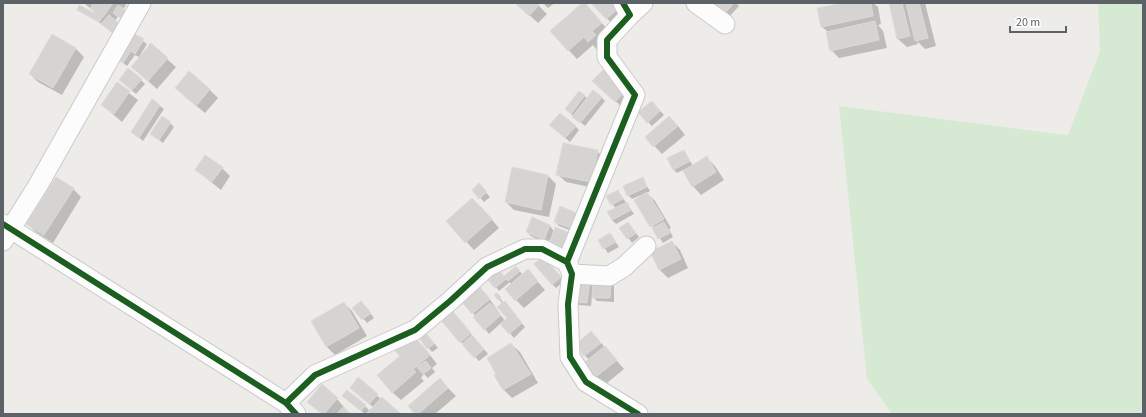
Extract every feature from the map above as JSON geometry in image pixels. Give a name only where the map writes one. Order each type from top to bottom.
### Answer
[{"type":"street","points":[[141,3],[38,187],[6,231],[292,411],[315,375],[415,330],[450,301],[487,267],[525,249],[542,250],[569,268],[609,276],[624,266],[646,246]]},
{"type":"street","points":[[696,3],[725,24]]},
{"type":"street","points":[[632,7],[607,40],[607,56],[635,95],[569,268],[568,304],[570,357],[586,382],[638,414]]},
{"type":"green space","points":[[1098,3],[1143,3],[1143,414],[892,414],[867,379],[839,106],[1068,135],[1100,51]]},
{"type":"building","points":[[94,3],[113,3],[103,17],[90,8]]},
{"type":"building","points":[[515,3],[537,3],[539,5],[529,16]]},
{"type":"building","points":[[582,3],[585,3],[602,23],[592,31],[596,35],[588,42],[584,37],[568,51],[550,31]]},
{"type":"building","points":[[591,3],[615,3],[619,8],[606,19]]},
{"type":"building","points":[[715,3],[734,3],[726,12]]},
{"type":"building","points":[[844,3],[871,3],[873,16],[821,27],[817,8]]},
{"type":"building","points":[[889,3],[902,3],[910,36],[897,39]]},
{"type":"building","points":[[906,3],[919,3],[928,38],[915,41]]},
{"type":"building","points":[[79,5],[102,17],[99,22],[77,10]]},
{"type":"building","points":[[118,5],[127,11],[122,19],[113,13]]},
{"type":"building","points":[[109,15],[121,25],[114,34],[101,24]]},
{"type":"building","points":[[875,21],[879,40],[830,51],[826,32]]},
{"type":"building","points":[[133,33],[144,39],[135,54],[131,51],[123,63],[116,59]]},
{"type":"building","points":[[52,34],[76,48],[53,88],[29,74]]},
{"type":"building","points":[[151,43],[168,58],[148,81],[131,67]]},
{"type":"building","points":[[128,68],[142,79],[132,90],[119,80]]},
{"type":"building","points":[[604,69],[626,90],[615,102],[592,81]]},
{"type":"building","points":[[189,71],[210,89],[196,106],[175,88]]},
{"type":"building","points":[[117,82],[130,91],[114,114],[101,105]]},
{"type":"building","points":[[593,90],[602,97],[580,123],[572,117]]},
{"type":"building","points":[[579,91],[585,95],[571,114],[565,109]]},
{"type":"building","points":[[152,99],[160,105],[139,138],[131,132]]},
{"type":"building","points":[[652,101],[660,111],[647,123],[638,112]]},
{"type":"building","points":[[560,113],[576,126],[565,138],[549,125]]},
{"type":"building","points":[[162,116],[171,122],[159,140],[150,134]]},
{"type":"building","points":[[669,116],[678,126],[653,147],[645,137]]},
{"type":"building","points":[[563,143],[598,150],[591,182],[556,175]]},
{"type":"building","points":[[684,150],[690,161],[673,170],[667,158]]},
{"type":"building","points":[[205,155],[223,167],[212,182],[195,170]]},
{"type":"building","points":[[707,156],[716,172],[692,187],[683,171]]},
{"type":"building","points":[[512,167],[548,175],[541,210],[505,202]]},
{"type":"building","points":[[56,177],[74,188],[44,235],[26,224]]},
{"type":"building","points":[[643,177],[647,187],[627,196],[623,186]]},
{"type":"building","points":[[479,183],[487,192],[479,199],[472,190]]},
{"type":"building","points":[[618,190],[623,199],[611,205],[606,196]]},
{"type":"building","points":[[647,192],[664,219],[650,227],[634,200]]},
{"type":"building","points":[[472,198],[492,219],[465,243],[446,221]]},
{"type":"building","points":[[627,202],[631,210],[612,220],[607,212]]},
{"type":"building","points":[[560,206],[579,214],[573,229],[554,222]]},
{"type":"building","points":[[532,217],[550,225],[544,240],[526,232]]},
{"type":"building","points":[[628,222],[636,233],[627,239],[619,228]]},
{"type":"building","points":[[664,222],[670,233],[658,239],[652,228]]},
{"type":"building","points":[[555,227],[572,234],[566,249],[550,242]]},
{"type":"building","points":[[610,233],[616,242],[603,249],[598,240]]},
{"type":"building","points":[[672,241],[681,259],[659,270],[650,252]]},
{"type":"building","points":[[543,256],[561,277],[552,285],[534,264]]},
{"type":"building","points":[[516,266],[520,271],[508,281],[506,279],[495,288],[485,277],[497,267],[504,276]]},
{"type":"building","points":[[528,269],[538,281],[515,301],[505,289]]},
{"type":"building","points":[[577,278],[590,279],[587,303],[574,302]]},
{"type":"building","points":[[593,279],[611,280],[610,298],[592,298]]},
{"type":"building","points":[[478,285],[490,299],[472,314],[460,300]]},
{"type":"building","points":[[497,293],[501,297],[498,300],[494,295]]},
{"type":"building","points":[[361,301],[371,313],[362,320],[352,308]]},
{"type":"building","points":[[505,301],[522,323],[509,334],[500,324],[507,318],[497,307]]},
{"type":"building","points":[[344,302],[359,328],[326,347],[311,321]]},
{"type":"building","points":[[490,303],[501,315],[484,330],[473,317]]},
{"type":"building","points":[[451,309],[471,333],[460,343],[440,319]]},
{"type":"building","points":[[424,330],[434,344],[427,349],[417,335]]},
{"type":"building","points":[[591,331],[601,343],[584,356],[575,345]]},
{"type":"building","points":[[472,335],[484,349],[474,358],[462,344]]},
{"type":"building","points":[[414,336],[430,355],[413,369],[416,372],[392,393],[377,375],[400,356],[395,351]]},
{"type":"building","points":[[511,343],[531,374],[503,390],[494,375],[496,374],[487,358]]},
{"type":"building","points":[[605,346],[617,360],[592,380],[580,366]]},
{"type":"building","points":[[426,361],[431,368],[423,374],[417,367]]},
{"type":"building","points":[[358,377],[378,394],[369,404],[350,388]]},
{"type":"building","points":[[440,378],[448,388],[418,414],[415,414],[408,406]]},
{"type":"building","points":[[322,384],[338,398],[324,414],[307,402]]},
{"type":"building","points":[[347,390],[366,405],[361,411],[342,396]]},
{"type":"building","points":[[382,397],[401,414],[371,414],[368,412]]},
{"type":"building","points":[[343,407],[351,414],[337,414]]},
{"type":"cycle path","points":[[567,262],[635,95],[607,57],[607,40],[630,15],[623,3]]},
{"type":"cycle path","points":[[3,224],[286,403],[296,414]]},
{"type":"cycle path","points":[[286,403],[315,375],[415,330],[450,301],[487,267],[525,249],[542,249],[567,262],[572,274],[568,304],[570,357],[586,382],[638,414]]}]
